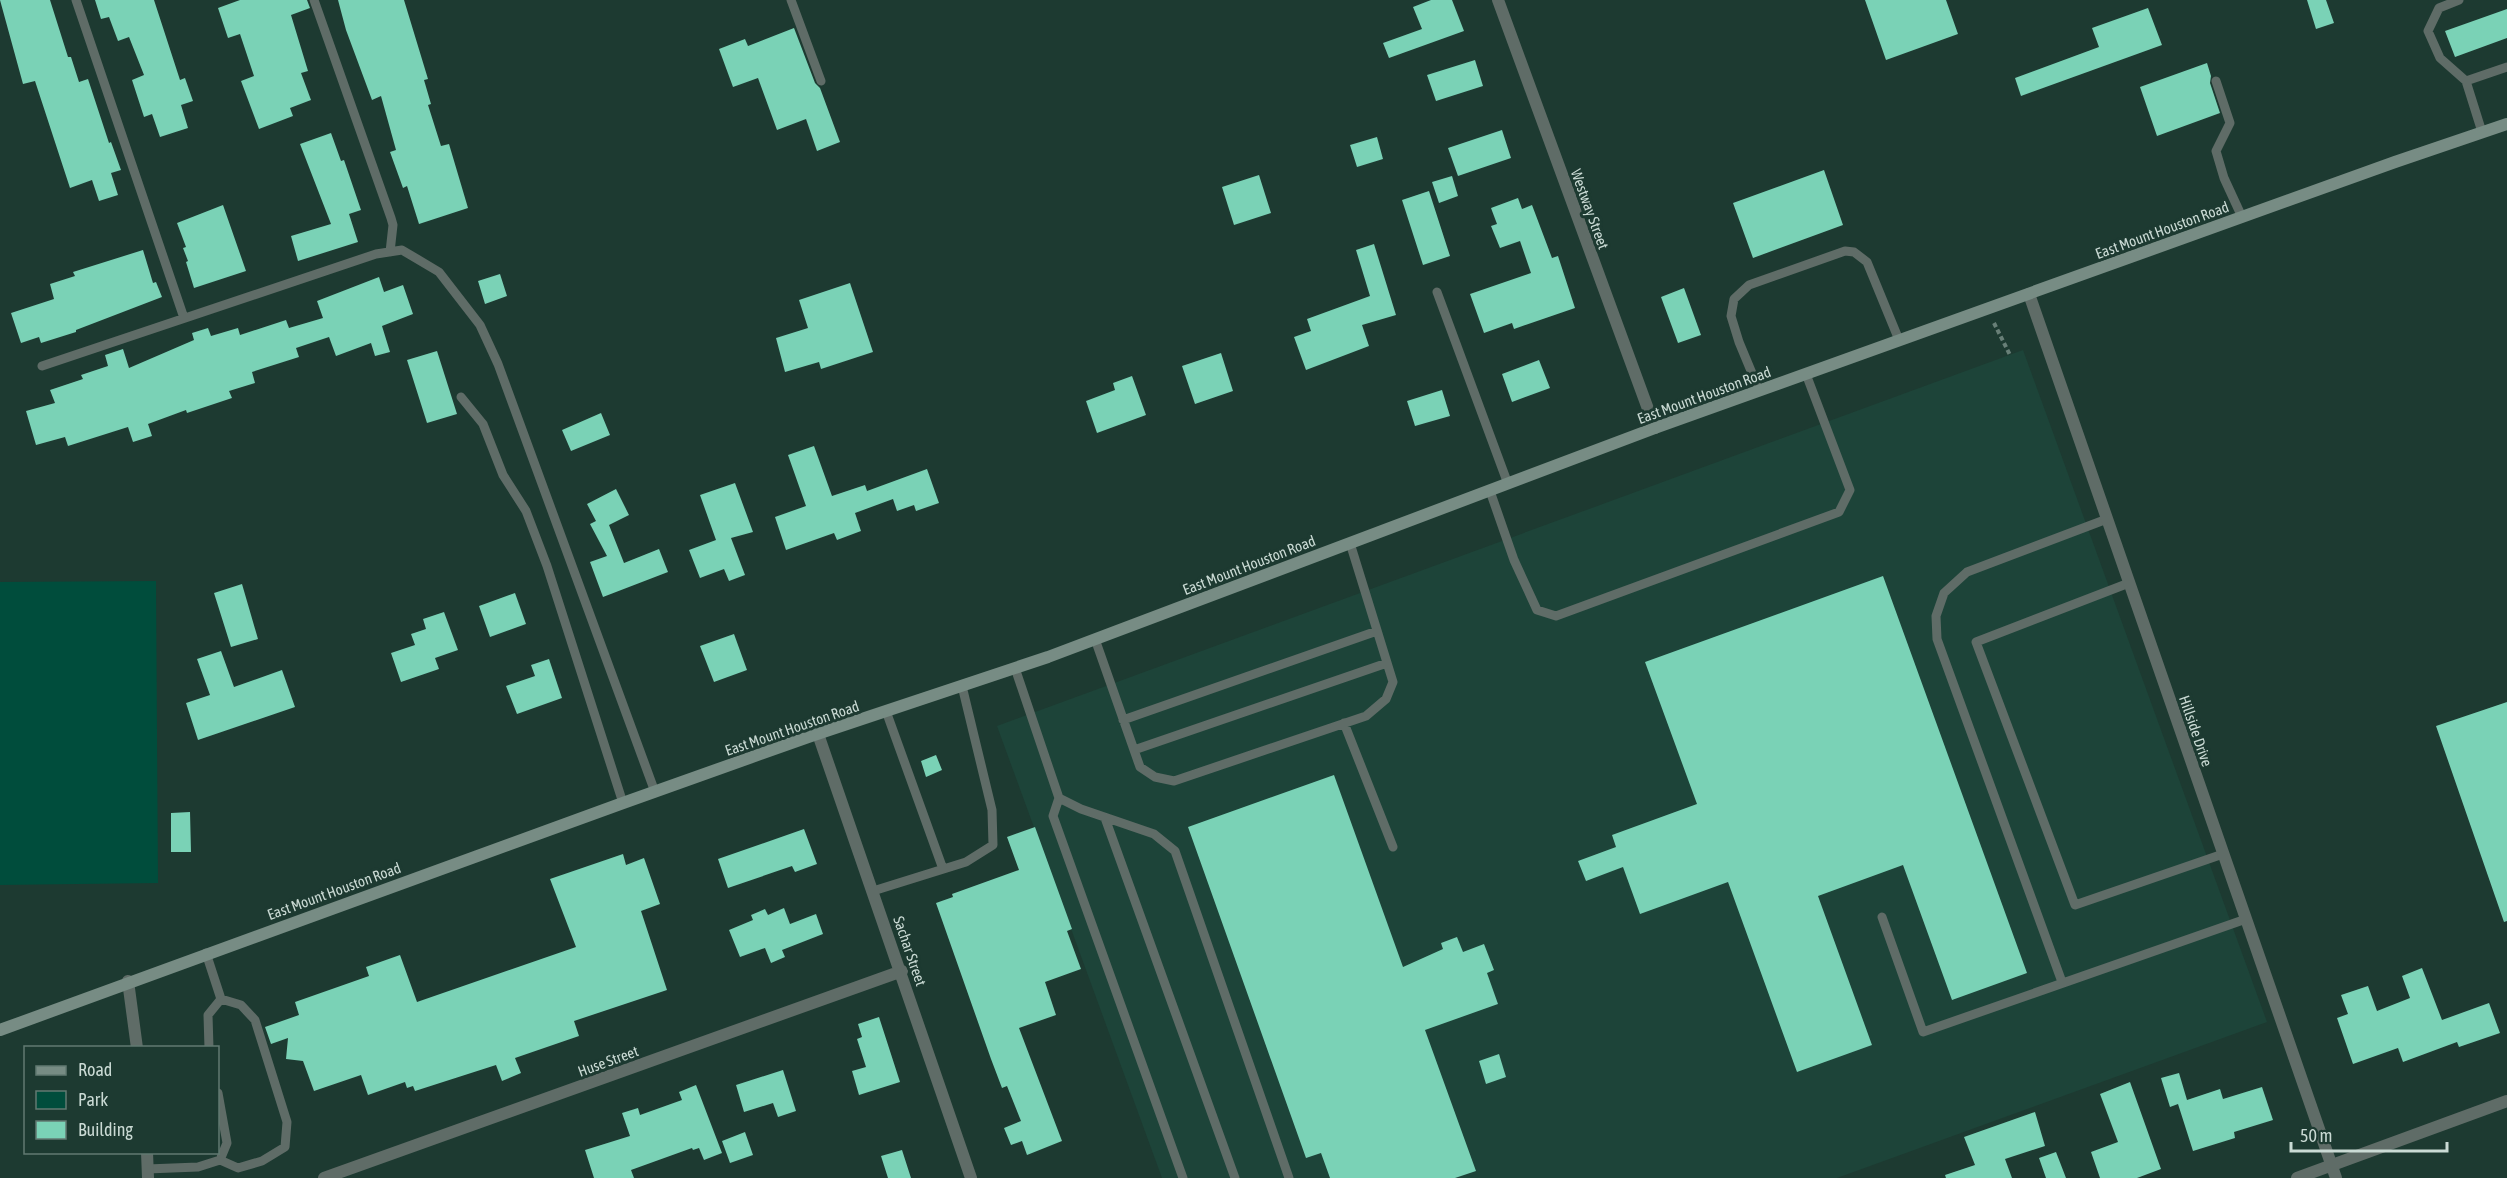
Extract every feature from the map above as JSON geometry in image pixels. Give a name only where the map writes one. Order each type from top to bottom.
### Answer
[{"type":"main road","name":"East Mount Houston Road","points":[[0,1030],[128,981],[655,792],[1015,668],[1655,428],[2507,123]]},
{"type":"street","name":"Westway Street","points":[[1497,0],[1655,428]]},
{"type":"street","name":"Hillside Drive","points":[[2029,294],[2334,1172]]},
{"type":"street","name":"Sachar Street","points":[[819,734],[971,1178]]},
{"type":"street","name":"Huse Street","points":[[324,1178],[902,971]]},
{"type":"street","points":[[128,981],[137,1046]]},
{"type":"street","points":[[2297,1178],[2334,1172],[2507,1101]]},
{"type":"street","points":[[147,1154],[147,1173]]},
{"type":"lane","points":[[76,0],[184,318]]},
{"type":"lane","points":[[314,0],[391,218],[393,225],[390,252]]},
{"type":"lane","points":[[791,0],[820,81]]},
{"type":"lane","points":[[2459,0],[2439,8],[2428,31],[2440,58],[2466,81],[2482,132]]},
{"type":"lane","points":[[2466,81],[2507,66]]},
{"type":"lane","points":[[2216,81],[2230,123],[2216,151],[2224,178],[2242,217]]},
{"type":"lane","points":[[42,366],[376,254],[402,250],[439,272],[480,325],[506,385],[655,792]]},
{"type":"lane","points":[[1760,390],[1739,342],[1731,316],[1734,299],[1749,285],[1845,251],[1854,252],[1867,262],[1899,340]]},
{"type":"lane","points":[[1437,292],[1508,484]]},
{"type":"lane","points":[[1490,491],[1514,560],[1537,610],[1556,616],[1818,520],[1839,512],[1850,490],[1806,374]]},
{"type":"lane","points":[[461,397],[483,424],[503,475],[526,511],[547,566],[623,804]]},
{"type":"lane","points":[[2062,982],[1937,639],[1936,616],[1944,593],[1967,572],[2107,519]]},
{"type":"lane","points":[[1095,639],[1140,767],[1155,777],[1174,781],[1366,716],[1386,699],[1393,682],[1350,543]]},
{"type":"lane","points":[[2129,583],[1976,642],[2075,905],[2223,854]]},
{"type":"lane","points":[[1123,720],[1377,631]]},
{"type":"lane","points":[[1134,750],[1387,663]]},
{"type":"lane","points":[[1015,668],[1059,798],[1053,816],[1183,1178]]},
{"type":"lane","points":[[873,891],[966,862],[993,845],[992,810],[962,686]]},
{"type":"lane","points":[[886,711],[943,869]]},
{"type":"lane","points":[[1344,723],[1393,847]]},
{"type":"lane","points":[[1059,798],[1080,809],[1154,834],[1175,851],[1289,1178]]},
{"type":"lane","points":[[1105,818],[1235,1178]]},
{"type":"lane","points":[[1882,917],[1923,1032],[2246,919]]},
{"type":"lane","points":[[206,953],[221,999]]},
{"type":"lane","points":[[209,1046],[208,1015],[221,999]]},
{"type":"lane","points":[[147,1173],[198,1167],[220,1160],[238,1168],[262,1161],[285,1147],[287,1122],[255,1020],[241,1005],[221,999]]},
{"type":"lane","points":[[219,1099],[226,1143],[220,1160]]},
{"type":"path","points":[[1994,322],[2010,355]]},
{"type":"shaded area","points":[[2023,350],[2267,1022],[1837,1178],[1162,1178],[997,726]]},
{"type":"green space","points":[[156,581],[158,883],[0,885],[0,582]]},
{"type":"building","points":[[0,0],[50,0],[68,57],[71,57],[79,82],[88,79],[109,143],[111,142],[121,170],[111,173],[118,195],[99,201],[92,180],[70,188],[35,81],[23,84]]},
{"type":"building","points":[[95,0],[154,0],[180,80],[185,78],[193,101],[181,105],[188,128],[160,137],[152,114],[144,117],[132,80],[144,75],[129,37],[118,41],[109,17],[101,19]]},
{"type":"building","points":[[240,0],[307,0],[310,8],[291,15],[308,71],[301,73],[311,100],[290,108],[293,116],[259,129],[241,81],[254,76],[240,34],[228,38],[218,8]]},
{"type":"building","points":[[338,0],[404,0],[428,79],[424,80],[431,104],[428,105],[441,146],[449,144],[468,208],[419,224],[407,186],[403,188],[390,152],[396,150],[381,96],[372,100],[346,30]]},
{"type":"building","points":[[1431,0],[1452,0],[1464,31],[1389,58],[1383,43],[1422,29],[1413,7]]},
{"type":"building","points":[[1865,0],[1946,0],[1958,34],[1886,60]]},
{"type":"building","points":[[2307,0],[2326,0],[2334,23],[2316,29]]},
{"type":"building","points":[[2148,8],[2162,45],[2021,96],[2015,78],[2099,47],[2092,28]]},
{"type":"building","points":[[2507,9],[2507,38],[2455,57],[2445,31]]},
{"type":"building","points":[[794,28],[840,142],[817,151],[806,119],[777,130],[758,78],[733,87],[719,49],[745,39],[748,46]]},
{"type":"building","points":[[1475,60],[1483,86],[1436,101],[1427,75]]},
{"type":"building","points":[[2207,63],[2211,76],[2210,83],[2220,113],[2157,136],[2140,87]]},
{"type":"building","points":[[1502,130],[1511,158],[1458,176],[1448,148]]},
{"type":"building","points":[[331,133],[341,161],[344,160],[361,210],[349,214],[358,242],[298,261],[291,236],[331,224],[300,144]]},
{"type":"building","points":[[1377,137],[1383,159],[1357,167],[1350,145]]},
{"type":"building","points":[[1824,170],[1843,225],[1753,258],[1733,203]]},
{"type":"building","points":[[1259,175],[1271,213],[1234,225],[1222,187]]},
{"type":"building","points":[[1452,176],[1458,196],[1439,203],[1432,182]]},
{"type":"building","points":[[1429,191],[1450,256],[1423,265],[1402,200]]},
{"type":"building","points":[[1518,198],[1522,209],[1532,205],[1552,258],[1558,256],[1575,308],[1514,329],[1512,323],[1484,333],[1470,294],[1531,273],[1520,241],[1500,248],[1491,226],[1497,224],[1491,208]]},
{"type":"building","points":[[223,205],[246,271],[194,288],[183,248],[186,247],[177,223]]},
{"type":"building","points":[[1374,244],[1396,315],[1362,325],[1369,346],[1306,370],[1294,337],[1311,331],[1307,319],[1370,296],[1356,250]]},
{"type":"building","points":[[143,250],[153,283],[156,282],[162,297],[76,330],[76,332],[41,343],[39,337],[21,343],[11,313],[54,299],[50,284],[75,276],[73,272]]},
{"type":"building","points":[[500,274],[507,296],[485,304],[478,281]]},
{"type":"building","points":[[379,277],[384,292],[403,285],[413,314],[382,326],[390,352],[375,356],[371,343],[336,356],[329,337],[296,348],[299,357],[252,372],[255,383],[229,391],[232,398],[187,413],[186,410],[148,424],[152,436],[133,442],[128,427],[68,446],[65,437],[36,445],[26,411],[55,403],[50,390],[83,379],[81,375],[108,366],[105,355],[123,349],[129,368],[194,340],[192,333],[208,328],[211,336],[238,328],[240,335],[286,320],[289,328],[323,318],[317,301]]},
{"type":"building","points":[[850,283],[873,352],[821,369],[819,362],[785,372],[776,338],[808,328],[799,300]]},
{"type":"building","points":[[1684,288],[1701,335],[1678,343],[1661,297]]},
{"type":"building","points":[[437,351],[457,414],[427,423],[407,360]]},
{"type":"building","points":[[1221,353],[1233,391],[1195,404],[1182,366]]},
{"type":"building","points":[[1539,360],[1550,388],[1512,402],[1502,374]]},
{"type":"building","points":[[1132,376],[1146,415],[1097,433],[1086,401],[1115,390],[1113,383]]},
{"type":"building","points":[[1442,390],[1450,416],[1415,426],[1407,401]]},
{"type":"building","points":[[601,413],[610,435],[571,451],[562,430]]},
{"type":"building","points":[[814,446],[832,496],[865,485],[867,491],[927,469],[939,503],[916,511],[914,505],[897,511],[893,499],[855,513],[861,531],[837,540],[834,533],[786,550],[775,517],[806,506],[788,455]]},
{"type":"building","points":[[735,483],[753,532],[731,538],[745,575],[729,581],[724,569],[700,578],[689,550],[716,540],[700,495]]},
{"type":"building","points":[[616,489],[629,515],[609,525],[624,563],[659,549],[668,572],[603,597],[590,562],[607,556],[590,524],[596,521],[587,504]]},
{"type":"building","points":[[1883,576],[2027,973],[1952,1000],[1903,865],[1818,896],[1872,1045],[1797,1072],[1728,882],[1640,914],[1623,867],[1586,881],[1578,861],[1616,847],[1612,835],[1697,804],[1645,662]]},
{"type":"building","points":[[242,584],[258,639],[231,647],[214,593]]},
{"type":"building","points":[[515,593],[526,624],[490,637],[479,606]]},
{"type":"building","points":[[444,612],[458,650],[435,658],[439,669],[401,682],[391,653],[415,645],[411,634],[426,629],[423,619]]},
{"type":"building","points":[[734,634],[747,670],[714,682],[700,646]]},
{"type":"building","points":[[221,651],[234,687],[282,670],[295,707],[198,740],[186,703],[210,695],[197,659]]},
{"type":"building","points":[[549,659],[562,698],[517,714],[506,686],[535,676],[531,665]]},
{"type":"building","points":[[2507,702],[2507,921],[2504,922],[2436,726]]},
{"type":"building","points":[[936,755],[942,770],[926,777],[921,761]]},
{"type":"building","points":[[1334,775],[1403,967],[1443,949],[1441,943],[1457,937],[1463,952],[1484,944],[1494,970],[1487,973],[1498,1004],[1425,1030],[1476,1171],[1455,1178],[1330,1178],[1321,1153],[1306,1158],[1188,827]]},
{"type":"building","points":[[190,812],[191,852],[171,852],[171,813]]},
{"type":"building","points":[[1035,827],[1072,929],[1067,931],[1081,969],[1045,982],[1056,1015],[1019,1028],[1062,1141],[1027,1155],[1022,1141],[1011,1145],[1004,1128],[1021,1121],[1007,1086],[1002,1088],[936,903],[953,897],[952,894],[1019,870],[1007,837]]},
{"type":"building","points":[[804,829],[817,864],[795,872],[792,866],[728,888],[718,859]]},
{"type":"building","points":[[623,854],[626,865],[644,858],[660,904],[641,911],[667,990],[574,1021],[579,1036],[515,1058],[521,1073],[502,1081],[496,1065],[415,1091],[413,1086],[407,1088],[405,1082],[368,1095],[361,1075],[314,1091],[303,1061],[286,1059],[288,1038],[271,1044],[265,1027],[299,1015],[295,1002],[369,976],[366,967],[400,955],[417,1002],[576,947],[550,879]]},
{"type":"building","points":[[784,908],[790,924],[816,914],[823,934],[782,950],[785,957],[771,963],[765,948],[740,957],[729,930],[753,920],[751,915],[765,909],[768,915]]},
{"type":"building","points":[[2422,968],[2442,1020],[2489,1003],[2500,1033],[2459,1047],[2457,1042],[2403,1062],[2398,1048],[2353,1064],[2337,1018],[2348,1014],[2341,995],[2368,986],[2377,1011],[2410,998],[2402,976]]},
{"type":"building","points":[[879,1017],[900,1082],[859,1095],[852,1071],[866,1067],[857,1039],[862,1037],[858,1024]]},
{"type":"building","points":[[1499,1054],[1506,1077],[1486,1084],[1479,1061]]},
{"type":"building","points":[[783,1070],[796,1111],[778,1117],[773,1103],[744,1112],[736,1085]]},
{"type":"building","points":[[2179,1073],[2187,1100],[2220,1089],[2223,1099],[2262,1087],[2273,1120],[2234,1132],[2235,1138],[2193,1151],[2178,1104],[2170,1107],[2161,1078]]},
{"type":"building","points":[[2130,1082],[2161,1169],[2137,1178],[2100,1178],[2091,1152],[2118,1142],[2100,1094]]},
{"type":"building","points":[[696,1085],[722,1153],[704,1160],[699,1148],[693,1150],[692,1148],[631,1170],[634,1178],[594,1178],[585,1150],[630,1136],[622,1113],[638,1108],[640,1115],[682,1100],[679,1092]]},
{"type":"building","points":[[2035,1112],[2045,1146],[2005,1159],[2012,1178],[1946,1178],[1945,1175],[1975,1165],[1964,1137]]},
{"type":"building","points":[[745,1132],[753,1155],[730,1163],[722,1141]]},
{"type":"building","points":[[902,1150],[911,1178],[888,1178],[881,1156]]},
{"type":"building","points":[[2056,1152],[2066,1178],[2046,1178],[2039,1158]]}]
